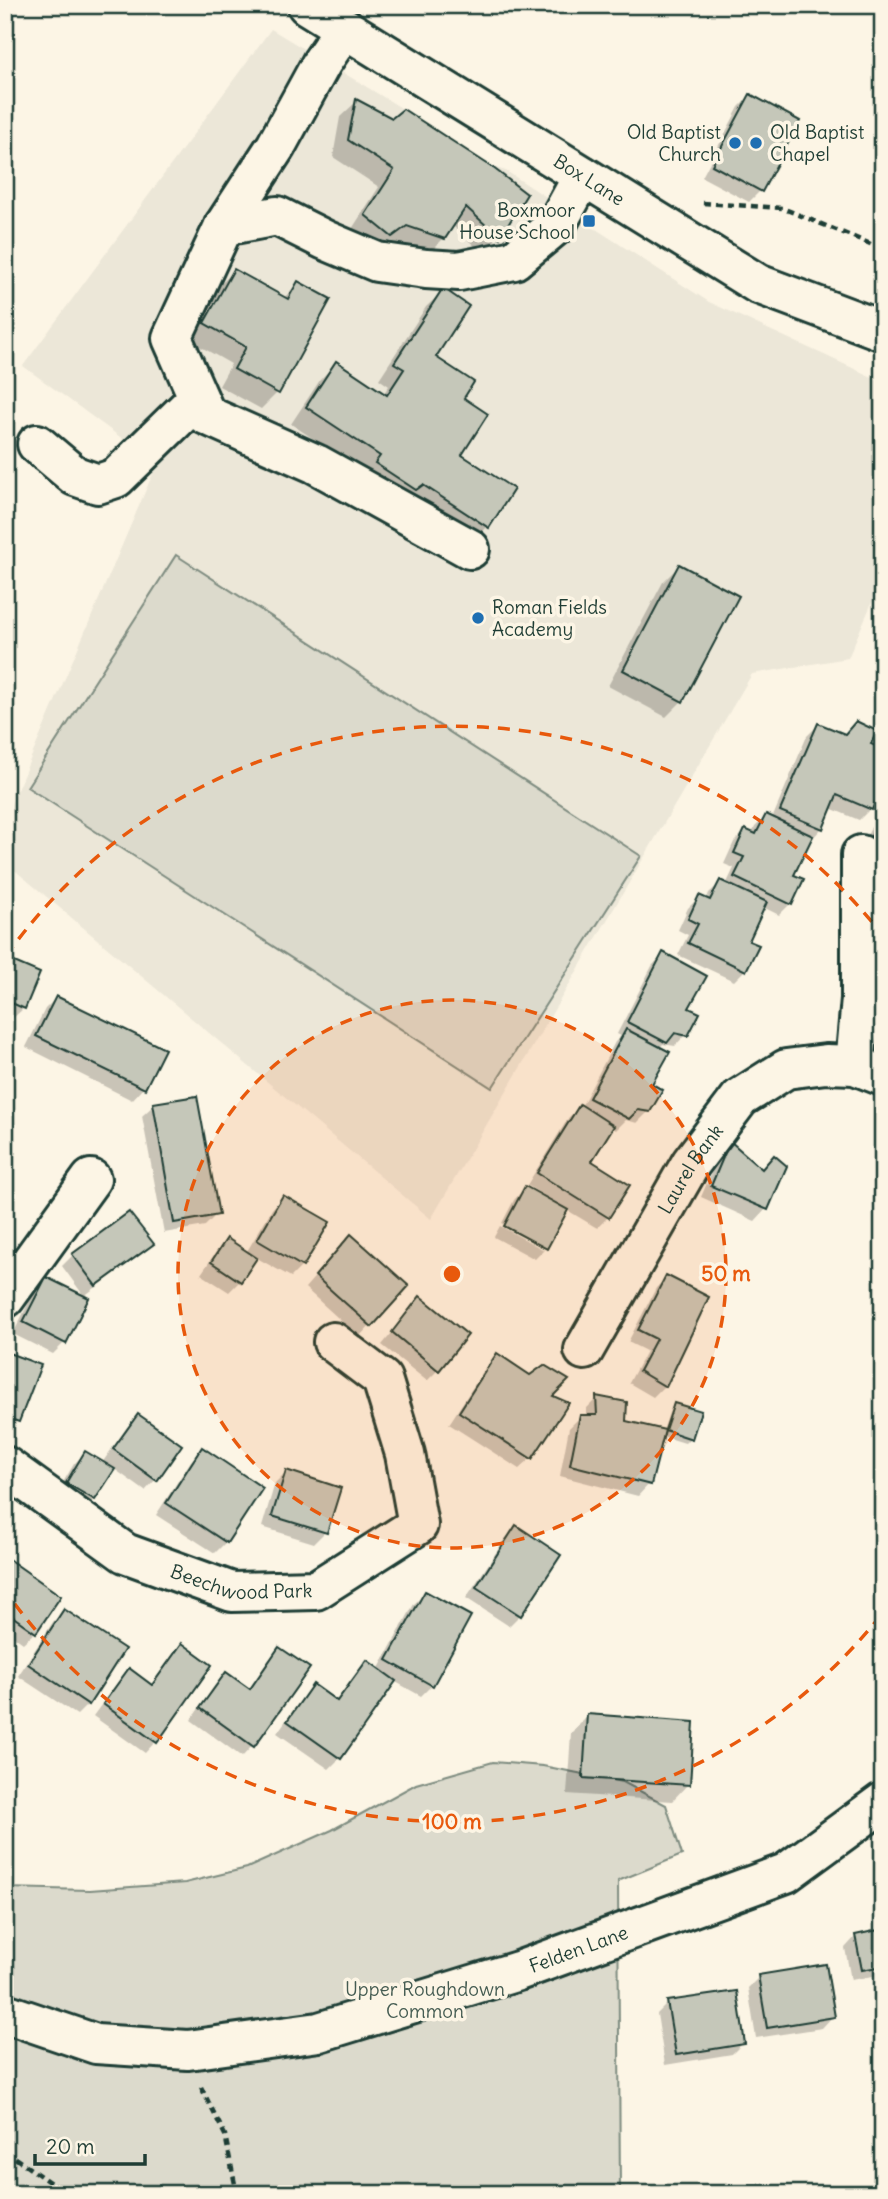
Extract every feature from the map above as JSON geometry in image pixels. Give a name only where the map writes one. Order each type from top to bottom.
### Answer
[{"type":"street","name":"Box Lane","points":[[307,5],[758,284],[883,331]]},
{"type":"street","points":[[345,28],[322,62],[276,146],[224,226],[172,338],[206,415],[316,464],[470,549]]},
{"type":"street","points":[[224,226],[277,216],[377,262],[426,270],[459,271],[514,260],[556,225],[583,176]]},
{"type":"street","points":[[37,444],[75,476],[98,484],[117,478],[198,398]]},
{"type":"street","name":"Laurel Bank","points":[[584,1350],[691,1163],[740,1098],[786,1069],[826,1064],[869,1071],[861,999],[861,855]]},
{"type":"street","points":[[5,1298],[92,1179]]},
{"type":"street","name":"Beechwood Park","points":[[5,1466],[125,1553],[232,1592],[316,1590],[418,1525],[405,1454],[382,1379],[333,1342]]},
{"type":"street","name":"Felden Lane","points":[[5,2013],[96,2044],[188,2050],[319,2032],[518,1971],[786,1873],[883,1802]]},
{"type":"path","points":[[699,203],[782,208],[883,249]]},
{"type":"path","points":[[188,2050],[190,2064],[225,2135],[237,2194]]},
{"type":"path","points":[[5,2151],[66,2194]]},
{"type":"shaded area","name":"Roman Fields Academy","points":[[271,29],[492,167],[506,171],[709,302],[883,382],[883,577],[848,658],[752,674],[431,1219],[5,862],[5,818],[157,464],[23,366]]},
{"type":"green space","points":[[176,555],[641,856],[492,1088],[27,787]]},
{"type":"green space","name":"Upper Roughdown Common","points":[[493,1762],[543,1766],[623,1782],[666,1805],[682,1855],[618,1881],[620,2194],[5,2194],[5,1888],[90,1890],[185,1883],[247,1868],[332,1830],[416,1784]]},
{"type":"building","name":"Old Baptist Chapel","points":[[750,94],[800,121],[762,192],[712,165]]},
{"type":"building","points":[[356,99],[392,118],[403,109],[492,167],[527,194],[500,238],[466,207],[445,239],[407,226],[392,237],[365,215],[394,170],[348,140]]},
{"type":"building","points":[[234,269],[288,299],[298,281],[331,299],[279,394],[234,369],[246,347],[204,323]]},
{"type":"building","points":[[443,288],[469,306],[436,357],[474,382],[464,398],[488,414],[462,455],[514,489],[489,528],[423,485],[416,490],[375,463],[380,456],[306,407],[336,361],[387,395],[404,369],[394,363]]},
{"type":"building","points":[[679,564],[739,596],[683,702],[623,670]]},
{"type":"building","points":[[856,721],[877,731],[871,744],[883,749],[883,785],[872,810],[837,795],[823,829],[780,811],[818,723],[845,734]]},
{"type":"building","points":[[883,812],[883,849],[868,843]]},
{"type":"building","points":[[766,814],[813,836],[794,875],[804,879],[792,905],[734,877],[744,857],[734,853],[745,829],[756,834]]},
{"type":"building","points":[[720,880],[767,902],[749,941],[759,945],[746,971],[688,943],[698,924],[688,919],[699,895],[710,900]]},
{"type":"building","points":[[663,952],[707,976],[689,1008],[700,1013],[688,1036],[675,1033],[667,1043],[627,1022]]},
{"type":"building","points":[[5,958],[40,973],[25,1009],[5,1000]]},
{"type":"building","points":[[56,996],[165,1049],[145,1089],[36,1036]]},
{"type":"building","points":[[626,1029],[670,1052],[652,1084],[663,1090],[650,1112],[638,1110],[629,1119],[589,1098]]},
{"type":"building","points":[[197,1096],[219,1215],[174,1223],[153,1103]]},
{"type":"building","points":[[580,1104],[614,1126],[592,1161],[630,1185],[609,1218],[537,1173]]},
{"type":"building","points":[[730,1141],[762,1169],[774,1155],[787,1166],[768,1210],[711,1186]]},
{"type":"building","points":[[525,1186],[568,1210],[547,1249],[504,1226]]},
{"type":"building","points":[[283,1195],[330,1222],[303,1267],[257,1240]]},
{"type":"building","points":[[129,1212],[154,1244],[96,1286],[72,1254]]},
{"type":"building","points":[[351,1234],[409,1286],[372,1327],[315,1276]]},
{"type":"building","points":[[227,1238],[257,1258],[241,1282],[211,1262]]},
{"type":"building","points":[[666,1275],[709,1297],[666,1387],[639,1371],[656,1339],[638,1330]]},
{"type":"building","points":[[46,1277],[89,1298],[66,1344],[23,1322]]},
{"type":"building","points":[[420,1296],[468,1335],[439,1371],[392,1332]]},
{"type":"building","points":[[6,1352],[41,1365],[19,1422],[5,1417]]},
{"type":"building","points":[[497,1353],[530,1375],[544,1365],[569,1380],[553,1396],[569,1403],[532,1459],[459,1412]]},
{"type":"building","points":[[596,1396],[627,1402],[626,1421],[665,1430],[651,1485],[570,1465],[580,1415],[597,1415]]},
{"type":"building","points":[[674,1403],[701,1411],[692,1439],[665,1430]]},
{"type":"building","points":[[138,1414],[182,1445],[157,1481],[113,1449]]},
{"type":"building","points":[[202,1447],[263,1488],[227,1543],[166,1503]]},
{"type":"building","points":[[85,1451],[115,1469],[95,1500],[66,1483]]},
{"type":"building","points":[[286,1470],[341,1488],[327,1533],[272,1516]]},
{"type":"building","points":[[516,1525],[561,1555],[521,1616],[476,1587]]},
{"type":"building","points":[[7,1558],[61,1596],[36,1633],[5,1611]]},
{"type":"building","points":[[425,1591],[471,1616],[433,1686],[387,1660]]},
{"type":"building","points":[[64,1609],[125,1649],[89,1705],[28,1664]]},
{"type":"building","points":[[182,1643],[212,1665],[157,1743],[103,1704],[129,1668],[152,1685]]},
{"type":"building","points":[[279,1647],[310,1668],[254,1747],[200,1708],[226,1672],[250,1689]]},
{"type":"building","points":[[367,1660],[396,1681],[341,1759],[287,1721],[313,1684],[337,1701]]},
{"type":"building","points":[[587,1714],[694,1722],[690,1785],[583,1778]]},
{"type":"building","points":[[883,1929],[883,1966],[862,1970],[855,1935]]},
{"type":"building","points":[[826,1964],[835,2017],[767,2028],[758,1975]]},
{"type":"building","points":[[737,1991],[745,2044],[676,2055],[667,2001]]},
{"type":"place","name":"Old Baptist Church","points":[[735,143]]},
{"type":"place","name":"Old Baptist Chapel","points":[[756,143]]},
{"type":"place","name":"Boxmoor House School","points":[[589,221]]},
{"type":"place","name":"Roman Fields Academy","points":[[478,618]]}]
